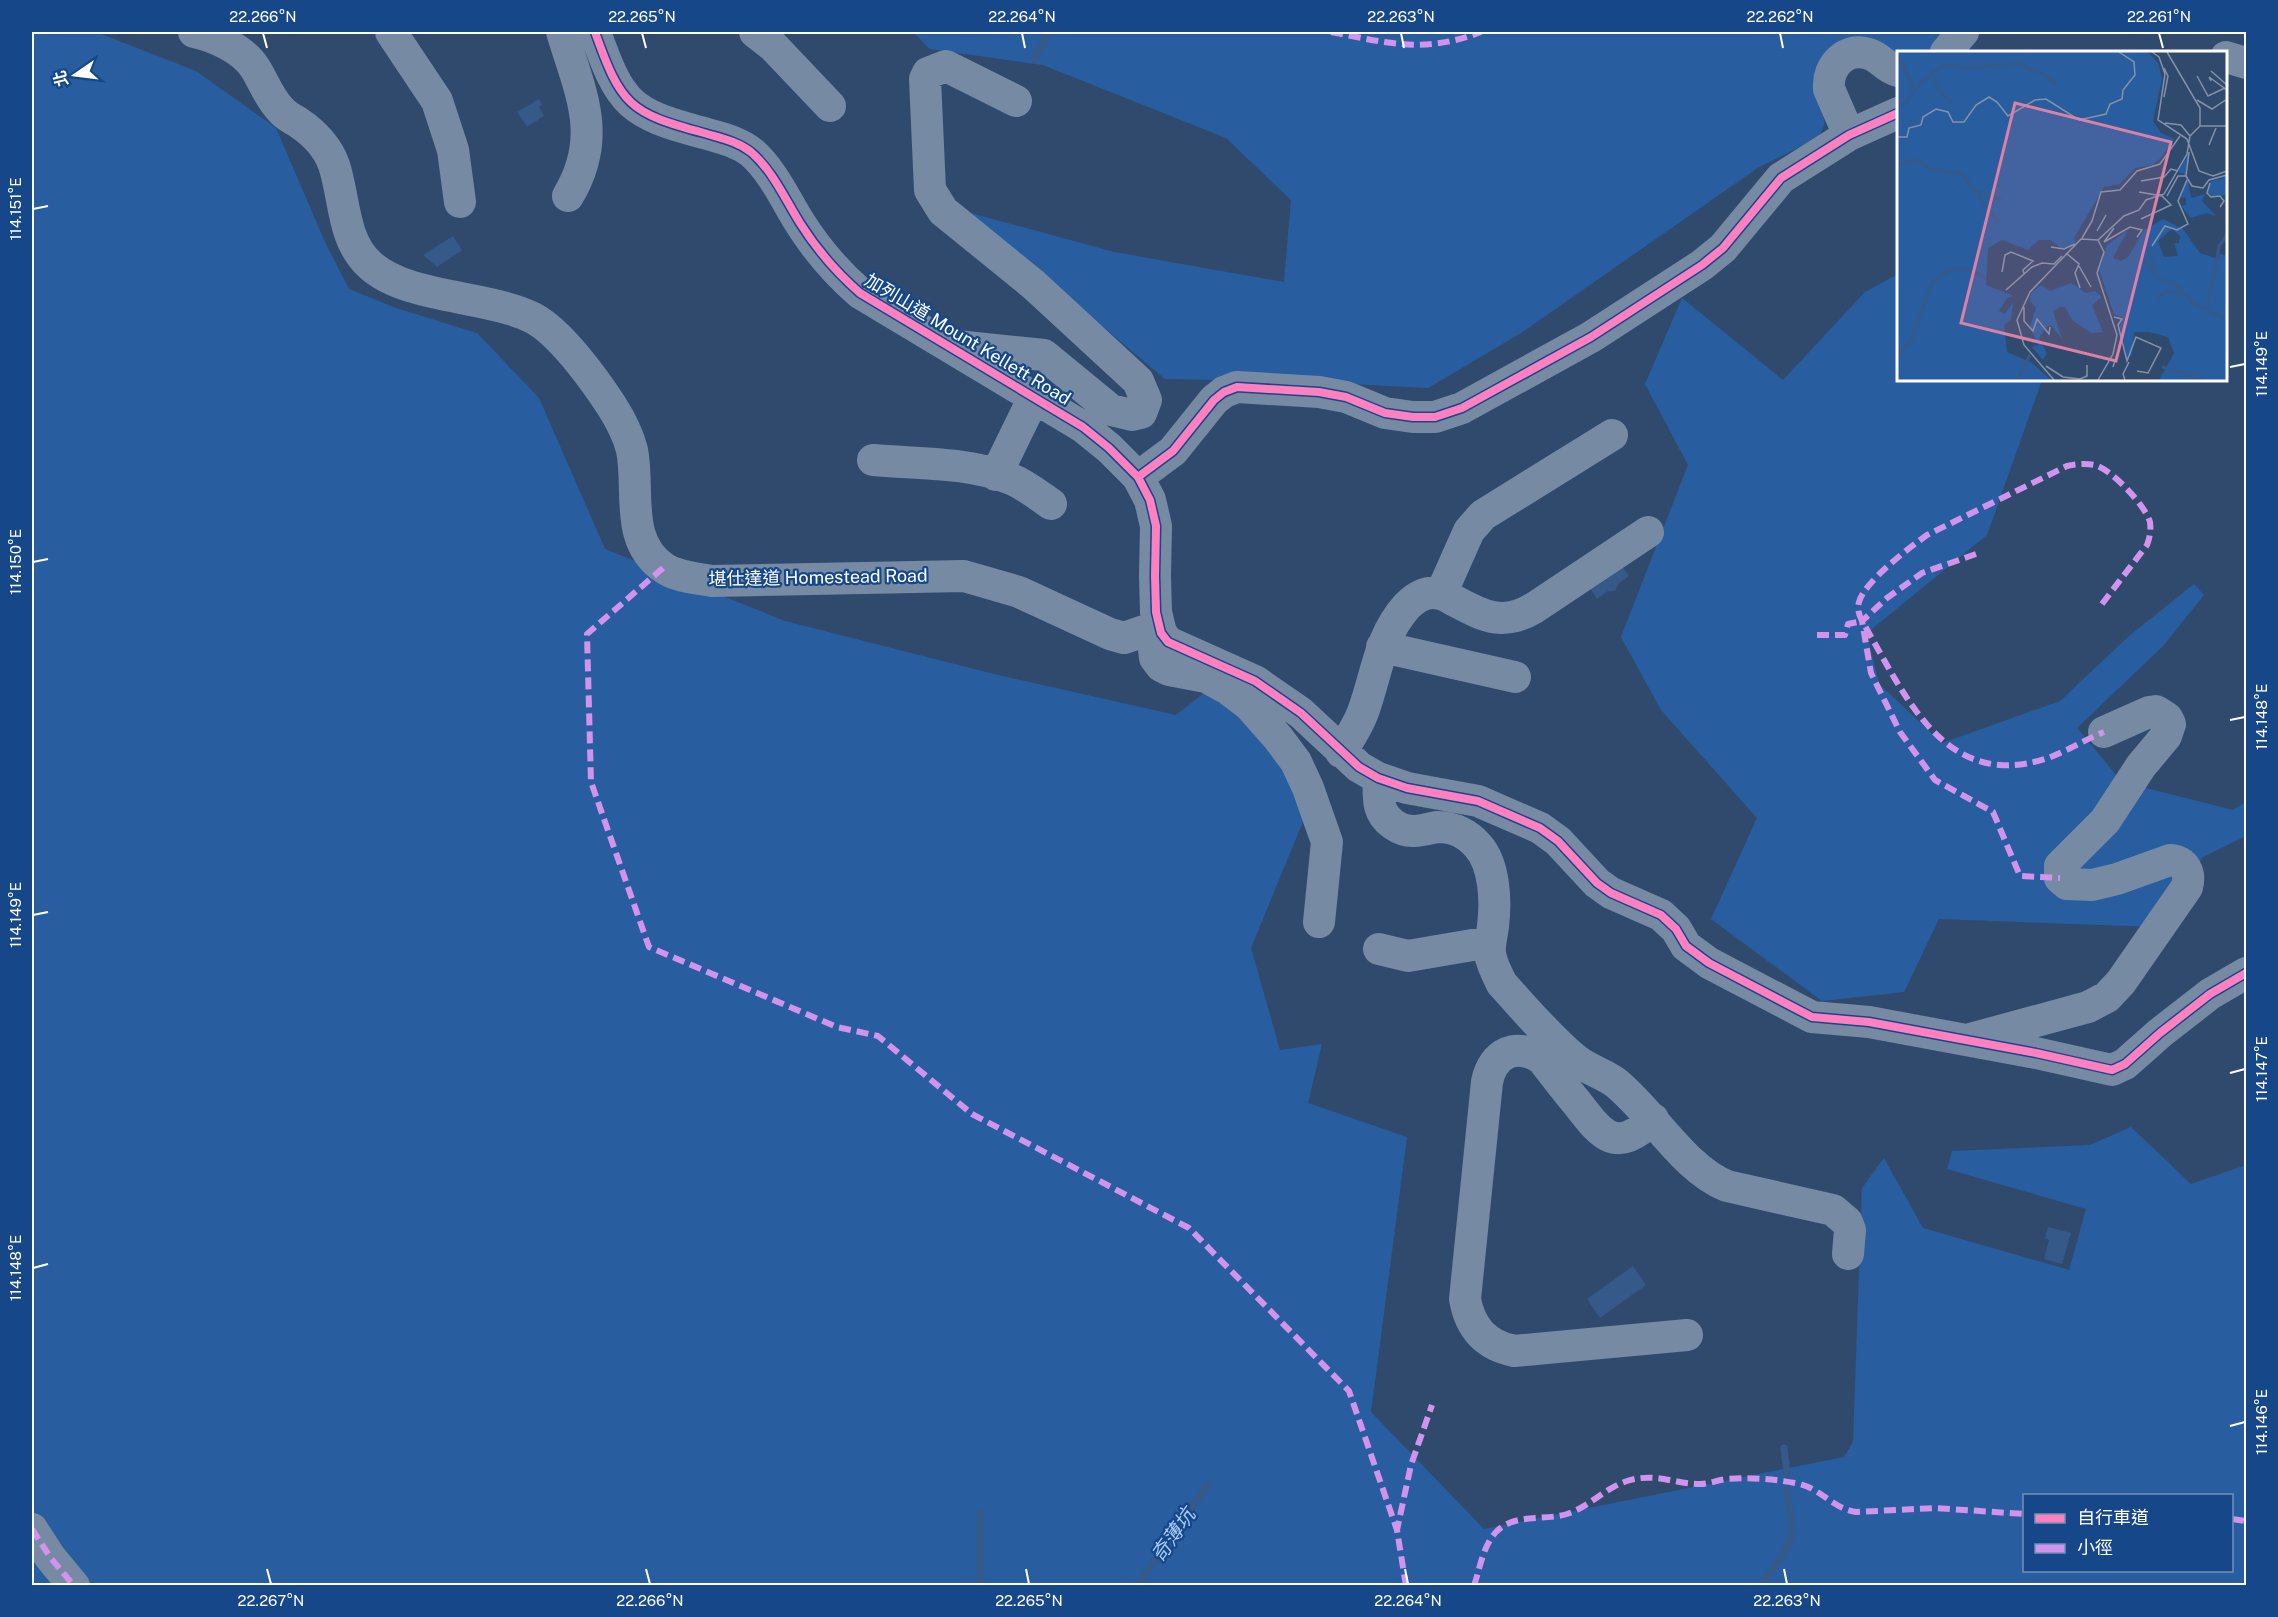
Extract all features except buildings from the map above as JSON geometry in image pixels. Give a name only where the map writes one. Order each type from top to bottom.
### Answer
[{"type":"street","name":"堪仕達道 Homestead Road","points":[[194,32],[218,39],[244,56],[254,66],[275,104],[282,112],[309,131],[322,145],[333,164],[351,239],[359,254],[370,265],[382,275],[406,285],[522,313],[544,326],[558,339],[600,390],[624,428],[633,460],[636,525],[644,545],[663,568],[674,573],[712,581],[964,576],[1019,592],[1110,634],[1124,638],[1159,626]]},
{"type":"street","points":[[391,32],[436,101],[453,150],[460,202]]},
{"type":"street","points":[[562,32],[582,96],[588,132],[583,166],[568,196]]},
{"type":"street","name":"加列山道 Mount Kellett Road","points":[[595,32],[615,83],[630,102],[655,119],[727,140],[748,150],[772,175],[816,247],[844,279],[876,303],[1097,437],[1138,477],[1147,490],[1155,516],[1155,596],[1159,626],[1154,649],[1155,658],[1161,666],[1169,670],[1206,677],[1228,689],[1249,705],[1280,739],[1296,762],[1327,842],[1319,922]]},
{"type":"street","points":[[754,32],[773,46],[830,106]]},
{"type":"street","points":[[1947,51],[1963,32]]},
{"type":"street","points":[[1849,135],[1829,89],[1828,80],[1834,65],[1847,55],[1864,53],[1872,55],[1884,65],[1897,70]]},
{"type":"street","points":[[2227,57],[2247,63]]},
{"type":"street","points":[[946,345],[1044,355],[1112,410],[1132,415],[1142,413],[1146,400],[1138,381],[1034,285],[943,211],[933,198],[930,190],[925,79],[928,73],[946,66],[1017,101]]},
{"type":"street","points":[[1138,477],[1166,459],[1208,406],[1219,396],[1237,387],[1307,390],[1333,394],[1385,413],[1413,417],[1435,417],[1462,408],[1591,337],[1702,265],[1723,248],[1781,178],[1849,135],[1897,114]]},
{"type":"street","points":[[996,475],[1034,397]]},
{"type":"street","points":[[1435,594],[1469,531],[1484,515],[1612,435]]},
{"type":"street","points":[[873,460],[968,467],[1012,480],[1032,490],[1051,504]]},
{"type":"street","points":[[1341,752],[1364,711],[1388,631],[1415,599],[1435,594],[1482,615],[1504,619],[1515,617],[1534,608],[1648,532]]},
{"type":"street","points":[[1159,626],[1164,637],[1174,645],[1240,672],[1282,698],[1341,752],[1359,767],[1378,778],[1407,788],[1478,801],[1540,828],[1558,841],[1597,883],[1611,893],[1661,915],[1676,929],[1686,946],[1709,963],[1812,1017],[1869,1022],[2112,1070],[2125,1064],[2210,994],[2247,973]]},
{"type":"street","points":[[1382,647],[1515,677]]},
{"type":"street","points":[[1967,1040],[2088,1007],[2107,997],[2121,982],[2187,886],[2188,873],[2185,867],[2176,860],[2092,885],[2067,884],[2061,878],[2060,866],[2105,821],[2141,766],[2166,736],[2170,724],[2162,713],[2156,711],[2104,732]]},
{"type":"street","points":[[1378,778],[1380,807],[1390,823],[1398,828],[1415,831],[1437,827],[1450,828],[1462,832],[1480,847],[1490,868],[1493,896],[1493,927],[1490,942],[1495,970],[1512,995],[1576,1060],[1600,1076],[1614,1081],[1653,1119],[1694,1166],[1715,1182],[1825,1208],[1841,1215],[1850,1230],[1848,1254]]},
{"type":"street","points":[[1379,950],[1408,956],[1490,942]]},
{"type":"street","points":[[1653,1119],[1634,1135],[1625,1138],[1609,1136],[1595,1127],[1542,1059],[1535,1054],[1519,1050],[1510,1052],[1497,1060],[1487,1082],[1465,1299],[1470,1320],[1483,1337],[1502,1349],[1514,1351],[1688,1335]]},
{"type":"street","points":[[32,1529],[74,1586]]},
{"type":"shaded area","points":[[32,32],[96,32],[196,71],[276,128],[325,242],[349,289],[396,308],[477,333],[539,398],[605,549],[785,621],[998,675],[1176,715],[1223,678],[1309,807],[1251,948],[1280,1050],[1322,1044],[1308,1103],[1407,1137],[1371,1412],[1484,1529],[1844,1457],[1853,1442],[1862,1188],[1884,1158],[1923,1228],[2069,1270],[2086,1209],[1947,1169],[1952,1151],[2090,1145],[2131,1127],[2191,1184],[2246,1165],[2246,1585],[32,1586]]},
{"type":"shaded area","points":[[913,32],[1952,32],[1928,50],[1897,51],[1897,58],[1820,60],[1815,72],[1814,85],[1824,127],[1816,139],[1759,167],[1521,333],[1428,388],[1291,381],[1165,379],[967,212],[1114,252],[1284,282],[1291,200],[1226,138],[1043,65],[930,49]]},
{"type":"shaded area","points":[[539,99],[542,105],[539,107],[544,116],[527,127],[517,112]]},
{"type":"shaded area","points":[[453,236],[462,250],[437,267],[423,255]]},
{"type":"shaded area","points":[[1897,275],[1897,381],[2042,381],[1987,535],[1867,633],[1879,684],[1942,743],[2060,701],[2129,636],[2194,584],[2204,595],[2163,646],[2077,728],[2122,782],[2233,810],[2246,802],[2246,836],[2203,857],[2157,927],[1939,919],[1904,992],[1822,1001],[1711,919],[1757,818],[1661,710],[1621,637],[1688,465],[1645,384],[1682,298],[1783,380],[1865,292]]},
{"type":"shaded area","points":[[1622,566],[1629,576],[1619,583],[1615,591],[1608,591],[1597,599],[1590,588]]},
{"type":"shaded area","points":[[2048,1227],[2071,1233],[2062,1264],[2044,1259],[2049,1240],[2045,1238]]},
{"type":"shaded area","points":[[1633,1266],[1646,1285],[1600,1318],[1587,1299]]},
{"type":"waterway","points":[[1034,59],[1049,32]]},
{"type":"waterway","points":[[1784,1448],[1787,1474]]},
{"type":"waterway","name":"奇薄坑","points":[[1137,1586],[1208,1484]]},
{"type":"waterway","points":[[1761,1586],[1791,1537],[1787,1490]]},
{"type":"waterway","points":[[978,1586],[980,1513]]},
{"type":"marked path","points":[[1331,32],[1389,43],[1423,45],[1460,39],[1481,32]]},
{"type":"marked path","points":[[2102,604],[2147,545],[2150,522],[2142,507],[2119,481],[2095,465],[2077,464],[2067,466],[1927,535],[1878,575],[1863,594],[1858,607],[1862,621],[1911,704],[1931,729],[1953,748],[1979,761],[2009,765],[2045,759],[2104,732]]},
{"type":"marked path","points":[[1976,554],[1922,573],[1887,598],[1862,621],[1871,673],[1900,732],[1935,780],[1993,812],[2020,876],[2060,878]]},
{"type":"marked path","points":[[663,568],[587,634],[591,782],[649,947],[837,1027],[878,1036],[972,1114],[1189,1228],[1349,1391],[1397,1530]]},
{"type":"marked path","points":[[1817,635],[1845,635],[1848,624],[1862,621]]},
{"type":"marked path","points":[[1406,1586],[1397,1530],[1411,1465],[1432,1405]]},
{"type":"marked path","points":[[1474,1586],[1488,1543],[1505,1525],[1521,1520],[1567,1514],[1583,1507],[1611,1488],[1637,1479],[1656,1478],[1690,1484],[1736,1478],[1786,1482],[1804,1485],[1840,1507],[1856,1512],[1935,1508],[2023,1514]]},
{"type":"marked path","points":[[2233,1519],[2246,1521]]},
{"type":"marked path","points":[[32,1529],[50,1557],[74,1586]]},
{"type":"cycle path","points":[[595,32],[612,76],[631,102],[643,112],[659,119],[728,140],[751,152],[772,176],[820,251],[860,293],[1083,427],[1109,448],[1138,477],[1150,500],[1156,526],[1156,612],[1161,633],[1168,642],[1255,681],[1301,713],[1359,767],[1378,778],[1407,788],[1478,801],[1540,828],[1558,841],[1597,883],[1611,893],[1661,915],[1676,929],[1686,946],[1709,963],[1812,1017],[1869,1022],[2036,1053],[2112,1070],[2125,1064],[2210,994],[2246,973]]},
{"type":"cycle path","points":[[1138,477],[1173,451],[1214,400],[1224,392],[1237,387],[1319,392],[1346,397],[1385,413],[1413,417],[1435,417],[1462,408],[1591,337],[1702,265],[1723,248],[1781,178],[1849,135],[1897,113]]}]
